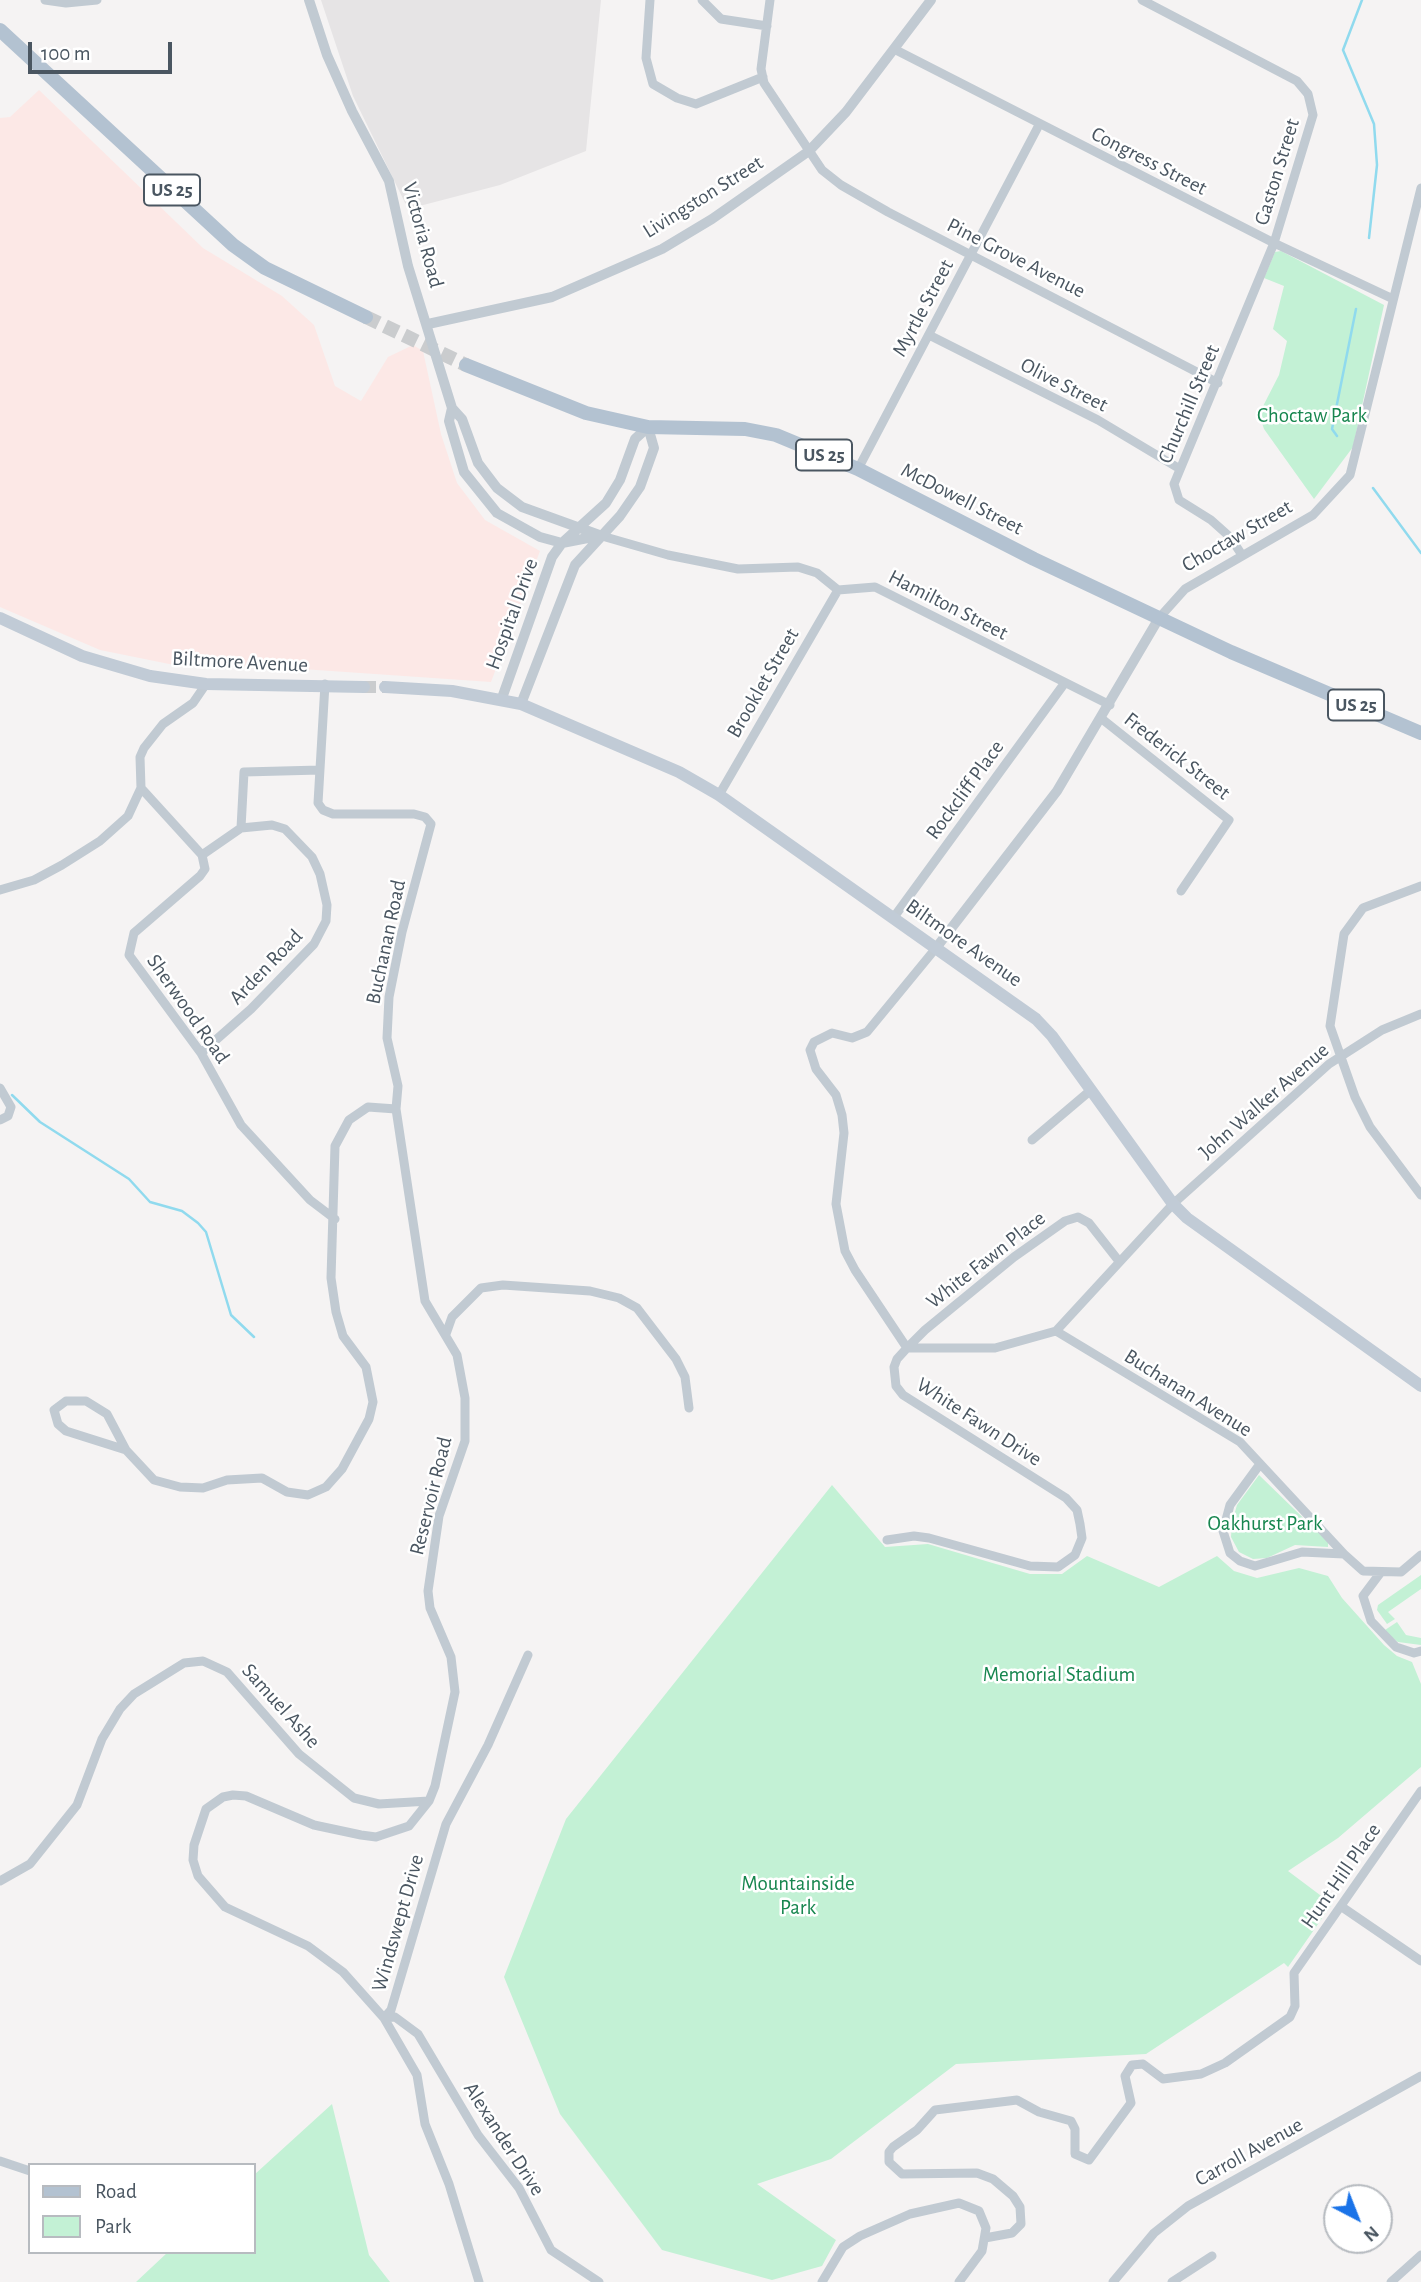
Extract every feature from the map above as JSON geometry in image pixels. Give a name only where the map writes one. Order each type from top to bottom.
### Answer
[{"type":"main road","name":"US 25","points":[[0,30],[233,245],[265,268],[366,317]]},
{"type":"main road","name":"McDowell Street","points":[[466,365],[586,413],[648,428],[745,429],[776,435],[858,470],[1231,652],[1421,733]]},
{"type":"main road","name":"Biltmore Avenue","points":[[0,618],[82,656],[117,668],[206,684],[326,684],[364,687]]},
{"type":"main road","name":"Biltmore Avenue","points":[[385,687],[502,698],[521,704],[679,772],[719,795],[1035,1019],[1052,1037],[1173,1204],[1211,1236],[1421,1386]]},
{"type":"street","points":[[45,0],[66,3],[97,0]]},
{"type":"street","name":"Victoria Road","points":[[309,0],[327,55],[352,111],[389,181],[408,266],[452,408],[462,419],[478,463],[497,488],[522,507],[601,536]]},
{"type":"street","points":[[650,0],[646,58],[648,75],[653,84],[677,99],[696,104],[763,77],[770,0]]},
{"type":"street","points":[[702,0],[721,19],[767,26]]},
{"type":"street","name":"Livingston Street","points":[[428,324],[530,304],[577,287],[694,230],[809,151],[846,112],[931,0]]},
{"type":"street","name":"Gaston Street","points":[[1142,0],[1297,81],[1308,94],[1313,115],[1274,243]]},
{"type":"street","name":"Congress Street","points":[[894,49],[1274,243],[1391,298]]},
{"type":"street","name":"Pine Grove Avenue","points":[[763,77],[822,170],[841,186],[1218,383]]},
{"type":"street","name":"Myrtle Street","points":[[858,470],[1039,125]]},
{"type":"street","name":"Choctaw Street","points":[[936,948],[1055,794],[1102,719],[1159,618],[1185,589],[1313,515],[1350,475],[1391,298],[1416,227],[1421,188]]},
{"type":"street","name":"Churchill Street","points":[[1242,555],[1230,537],[1211,520],[1179,500],[1174,484],[1274,243]]},
{"type":"street","name":"Olive Street","points":[[929,335],[1098,420],[1181,469]]},
{"type":"street","name":"Victoria Road","points":[[452,408],[449,421],[453,439],[472,486],[498,513],[511,522],[562,543]]},
{"type":"street","name":"Hospital Drive","points":[[502,698],[552,557],[562,543],[611,494],[626,467],[635,439],[648,428],[654,448],[640,487],[575,565],[521,704]]},
{"type":"street","points":[[562,543],[601,536],[668,555],[738,569],[798,567],[817,573],[838,590]]},
{"type":"street","name":"Hamilton Street","points":[[838,590],[875,587],[1110,705]]},
{"type":"street","name":"Brooklet Street","points":[[719,795],[838,590]]},
{"type":"street","points":[[0,890],[44,875],[100,841],[128,816],[141,788],[141,757],[144,748],[158,729],[193,703],[206,684]]},
{"type":"street","points":[[141,788],[202,855],[241,828],[244,772],[320,770],[326,684]]},
{"type":"street","name":"Rockcliff Place","points":[[894,917],[1064,684]]},
{"type":"street","name":"Frederick Street","points":[[1102,719],[1229,820],[1181,891]]},
{"type":"street","name":"Buchanan Road","points":[[320,770],[318,803],[323,810],[333,814],[414,814],[425,817],[431,824],[402,932],[389,997],[387,1038],[398,1086],[396,1110]]},
{"type":"street","name":"Arden Road","points":[[201,1053],[251,1009],[314,944],[326,922],[327,905],[320,873],[296,838],[272,825],[241,828]]},
{"type":"street","name":"Sherwood Road","points":[[202,855],[205,869],[200,876],[134,933],[128,948],[132,960],[201,1053],[241,1125],[310,1200],[335,1219]]},
{"type":"street","points":[[1421,887],[1363,908],[1344,934],[1330,1026],[1339,1056],[1370,1127],[1421,1195]]},
{"type":"street","points":[[907,1348],[845,1251],[836,1204],[844,1137],[842,1115],[836,1095],[816,1069],[810,1050],[814,1042],[832,1032],[852,1038],[867,1031],[936,948]]},
{"type":"street","name":"John Walker Avenue","points":[[1173,1204],[1339,1056],[1382,1030],[1421,1014]]},
{"type":"street","points":[[0,1088],[11,1107],[8,1116],[0,1120]]},
{"type":"street","points":[[1032,1140],[1091,1090]]},
{"type":"street","points":[[126,1450],[66,1431],[58,1424],[54,1410],[66,1401],[86,1401],[107,1414],[126,1450],[153,1480],[180,1487],[204,1488],[227,1480],[262,1478],[288,1492],[307,1495],[326,1487],[348,1459],[369,1419],[373,1402],[366,1367],[343,1335],[336,1312],[331,1278],[335,1219],[335,1146],[349,1120],[368,1107],[396,1110]]},
{"type":"street","name":"Reservoir Road","points":[[384,2018],[357,1986],[326,1958],[289,1936],[225,1907],[198,1876],[193,1860],[194,1845],[206,1809],[223,1797],[246,1796],[314,1825],[376,1837],[409,1826],[429,1801],[448,1729],[455,1675],[451,1657],[430,1608],[428,1591],[439,1516],[465,1441],[465,1398],[457,1355],[425,1301],[396,1110]]},
{"type":"street","points":[[1056,1331],[1118,1260],[1173,1204]]},
{"type":"street","name":"White Fawn Place","points":[[907,1348],[1004,1265],[1065,1221],[1078,1217],[1089,1223],[1118,1260]]},
{"type":"street","points":[[446,1334],[453,1317],[481,1288],[503,1285],[590,1291],[619,1298],[637,1308],[676,1359],[685,1377],[690,1408]]},
{"type":"street","name":"White Fawn Drive","points":[[887,1540],[915,1536],[929,1538],[1030,1566],[1058,1567],[1075,1555],[1082,1538],[1077,1510],[1066,1498],[903,1395],[896,1386],[894,1367],[907,1348],[995,1348],[1056,1331]]},
{"type":"street","name":"Buchanan Avenue","points":[[1056,1331],[1240,1442],[1344,1554],[1363,1570],[1381,1572]]},
{"type":"street","points":[[1260,1464],[1230,1505],[1223,1531],[1230,1553],[1240,1561],[1255,1566],[1302,1552],[1344,1554]]},
{"type":"street","points":[[1421,1555],[1401,1572],[1381,1572],[1363,1596],[1371,1621],[1395,1647],[1414,1653],[1421,1651]]},
{"type":"street","name":"Windswept Drive","points":[[479,2282],[449,2184],[425,2124],[417,2075],[384,2018],[391,2010],[446,1824],[488,1745],[527,1655]]},
{"type":"street","name":"Samuel Ashe","points":[[0,1881],[30,1864],[77,1805],[102,1739],[120,1709],[134,1693],[184,1663],[203,1661],[227,1672],[299,1754],[354,1798],[379,1804],[429,1801]]},
{"type":"street","name":"Hunt Hill Place","points":[[985,2238],[1012,2233],[1021,2224],[1017,2202],[999,2183],[987,2176],[960,2171],[902,2174],[889,2162],[889,2152],[917,2130],[931,2112],[1022,2101],[1039,2112],[1071,2121],[1075,2129],[1075,2154],[1089,2160],[1131,2103],[1125,2077],[1128,2068],[1143,2064],[1160,2078],[1171,2080],[1209,2071],[1290,2017],[1295,2006],[1294,1973],[1421,1791]]},
{"type":"street","points":[[1342,1907],[1421,1961]]},
{"type":"street","name":"Alexander Drive","points":[[384,2018],[395,2017],[418,2034],[478,2135],[519,2188],[551,2250],[599,2282]]},
{"type":"street","name":"Carroll Avenue","points":[[1113,2282],[1126,2262],[1154,2233],[1188,2206],[1421,2076]]},
{"type":"street","points":[[0,2161],[28,2170]]},
{"type":"street","points":[[822,2282],[843,2247],[860,2236],[926,2209],[959,2203],[971,2205],[984,2219],[985,2238],[978,2258],[959,2282]]},
{"type":"street","points":[[1391,2282],[1421,2255]]},
{"type":"street","points":[[1172,2282],[1212,2256]]},
{"type":"shaded area","points":[[321,0],[601,0],[586,151],[500,185],[408,209],[353,96]]},
{"type":"shaded area","points":[[39,90],[203,248],[282,296],[314,325],[335,386],[361,401],[388,357],[413,345],[423,351],[441,434],[457,483],[485,520],[540,551],[491,682],[273,667],[184,667],[100,650],[0,607],[0,118],[10,117]]},
{"type":"green space","name":"Choctaw Park","points":[[1281,251],[1384,305],[1353,447],[1314,499],[1264,429],[1259,414],[1279,375],[1287,341],[1273,329],[1284,286],[1264,278],[1275,252]]},
{"type":"green space","name":"Oakhurst Park","points":[[1259,1475],[1328,1542],[1328,1547],[1295,1545],[1267,1558],[1253,1559],[1239,1552],[1231,1537],[1232,1522],[1237,1505]]},
{"type":"green space","name":"Mountainside Park","points":[[832,1485],[885,1547],[928,1544],[1030,1574],[1062,1574],[1087,1556],[1159,1587],[1217,1556],[1234,1571],[1257,1578],[1299,1568],[1328,1576],[1342,1598],[1384,1645],[1397,1656],[1412,1662],[1421,1684],[1421,1767],[1338,1838],[1288,1871],[1332,1904],[1288,1967],[1284,1963],[1146,2054],[956,2064],[831,2159],[757,2184],[836,2240],[822,2266],[772,2280],[662,2250],[560,2114],[504,1977],[566,1819]]},
{"type":"green space","points":[[1421,1575],[1421,1589],[1388,1612],[1395,1619],[1387,1624],[1377,1610],[1378,1605]]},
{"type":"green space","points":[[1397,1622],[1406,1635],[1421,1638],[1421,1645],[1398,1642],[1391,1637],[1385,1630]]},
{"type":"green space","points":[[332,2104],[369,2255],[390,2282],[136,2282],[166,2254],[256,2254],[256,2173]]},
{"type":"waterway","points":[[1362,0],[1343,50],[1374,124],[1377,165],[1369,238]]},
{"type":"waterway","points":[[1337,436],[1332,429],[1356,309]]},
{"type":"waterway","points":[[1373,488],[1421,553]]},
{"type":"waterway","points":[[12,1095],[40,1122],[129,1179],[150,1202],[182,1211],[198,1223],[206,1232],[231,1315],[254,1337]]},
{"type":"tunnel","points":[[366,317],[466,365]]},
{"type":"tunnel","points":[[364,687],[385,687]]},
{"type":"park label","name":"Memorial Stadium","points":[[1059,1675]]}]
